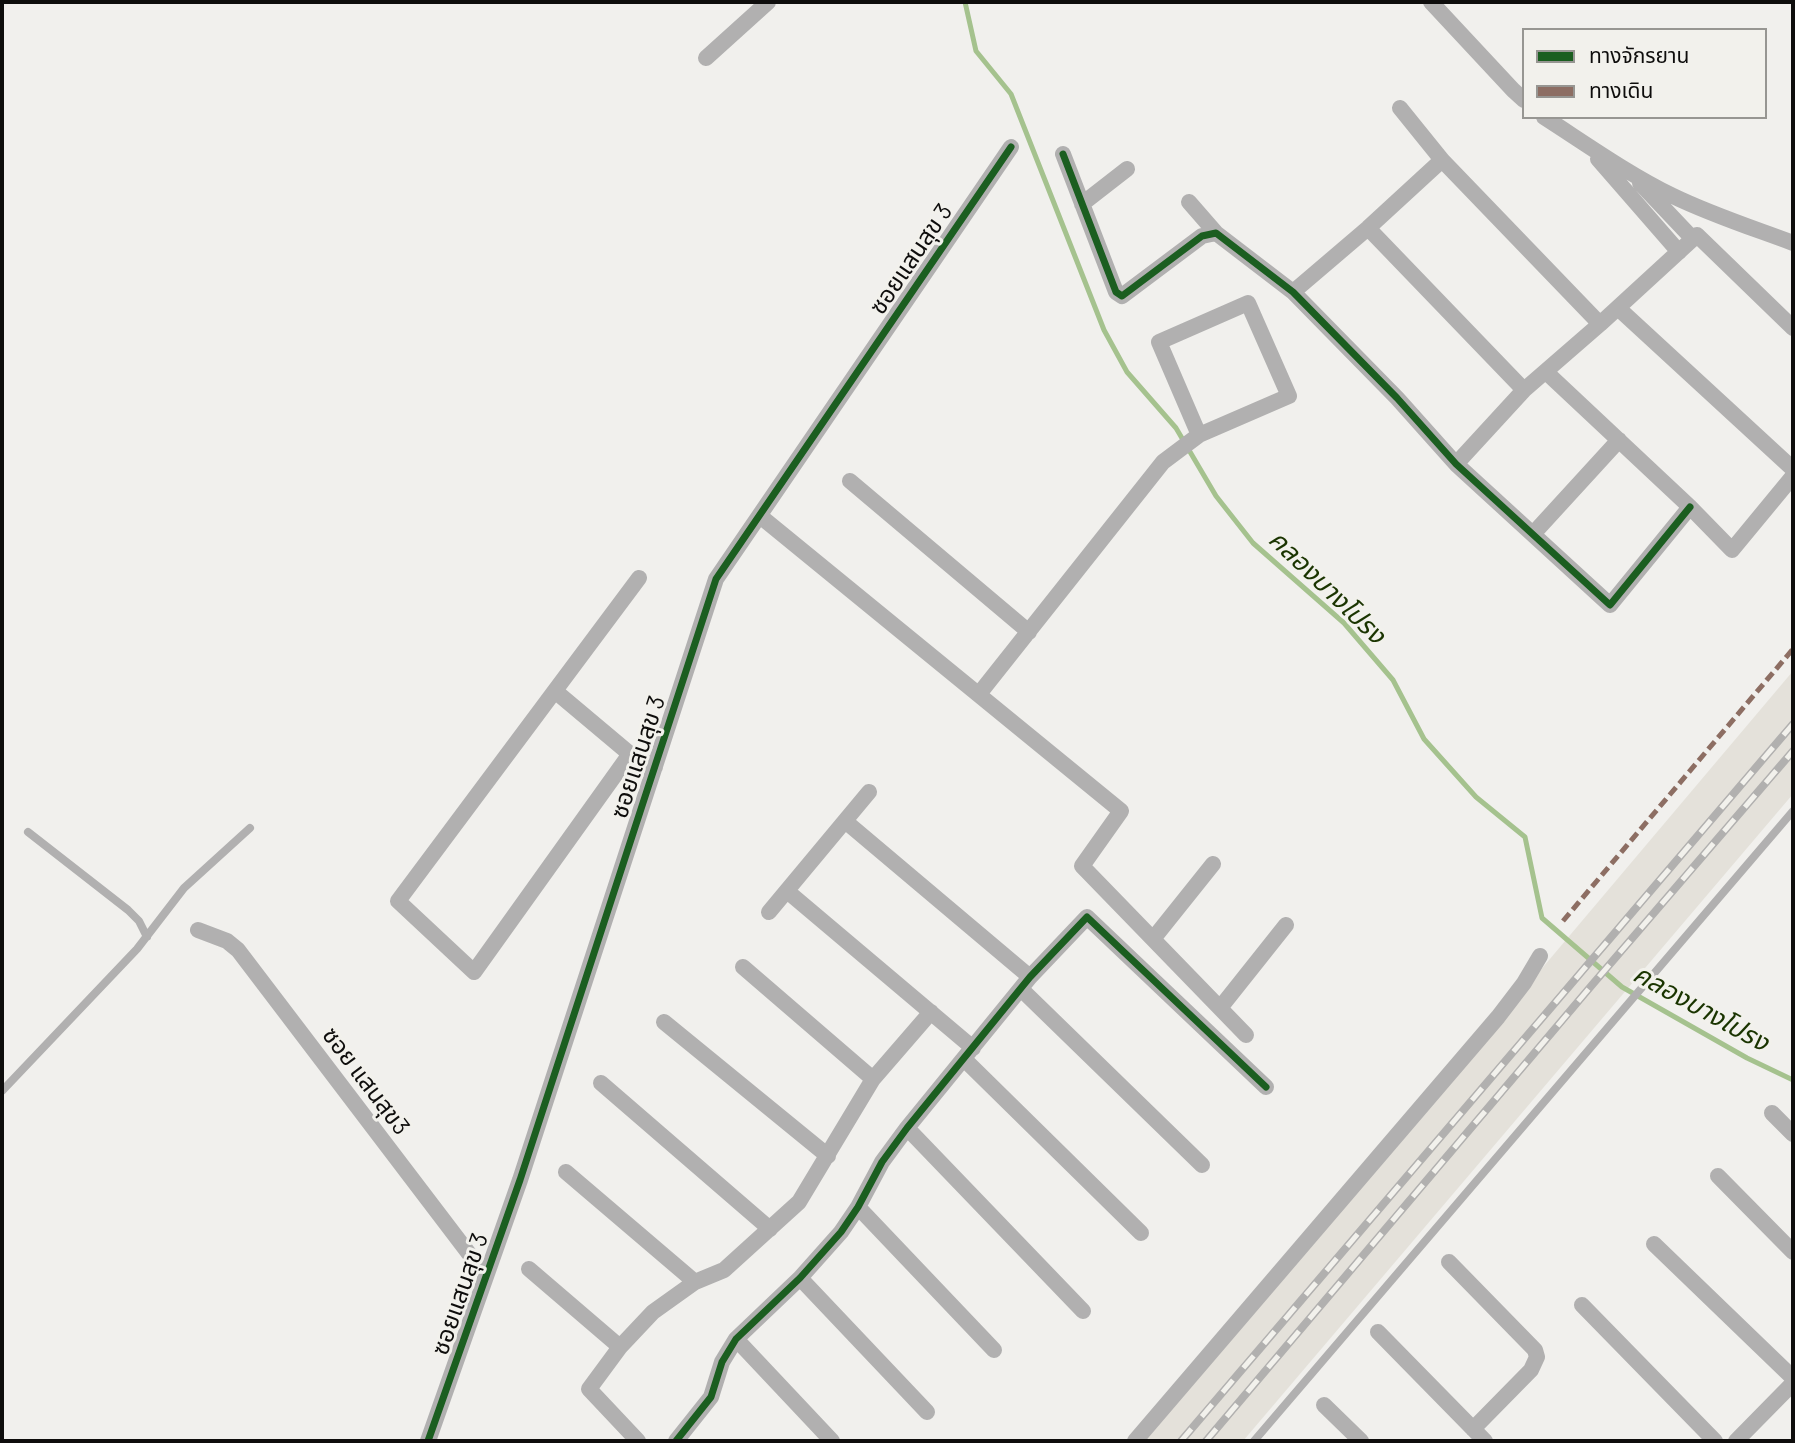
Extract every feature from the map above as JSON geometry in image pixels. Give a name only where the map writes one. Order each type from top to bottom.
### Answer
[{"type":"street","points":[[706,58],[768,2]]},
{"type":"street","points":[[1431,2],[1522,98]]},
{"type":"street","points":[[1401,108],[1442,160],[1600,324]]},
{"type":"street","points":[[1547,119],[1671,195],[1793,243]]},
{"type":"street","points":[[1586,144],[1679,252]]},
{"type":"street","name":"ซอยแสนสุข 3","points":[[428,1441],[520,1180],[716,579],[1011,147]]},
{"type":"street","points":[[1063,153],[1116,292],[1122,296],[1202,236],[1216,233]]},
{"type":"street","points":[[1293,292],[1442,160]]},
{"type":"street","points":[[1082,204],[1127,169]]},
{"type":"street","points":[[1629,171],[1693,239]]},
{"type":"street","points":[[1189,202],[1216,233],[1293,292],[1397,398],[1456,464],[1610,604],[1690,507]]},
{"type":"street","points":[[1367,228],[1524,390]]},
{"type":"street","points":[[1456,464],[1524,390],[1697,235],[1793,328]]},
{"type":"street","points":[[979,694],[1163,463],[1197,437],[1289,396],[1248,303],[1159,342],[1197,437]]},
{"type":"street","points":[[1618,308],[1793,469]]},
{"type":"street","points":[[1546,372],[1732,550],[1793,476]]},
{"type":"street","points":[[1533,534],[1619,440]]},
{"type":"street","points":[[850,481],[1028,632]]},
{"type":"street","points":[[760,516],[1121,811],[1082,866],[1246,1035]]},
{"type":"street","points":[[631,754],[474,972],[398,901],[639,578]]},
{"type":"street","points":[[555,691],[631,754],[655,767]]},
{"type":"street","points":[[769,912],[869,792]]},
{"type":"street","points":[[845,821],[1026,983],[1202,1164]]},
{"type":"street","points":[[1153,939],[1213,864]]},
{"type":"street","points":[[787,891],[931,1013],[1141,1233]]},
{"type":"street","points":[[683,1438],[711,1397],[722,1362],[736,1339],[800,1278],[841,1232],[907,1128],[1026,983],[1087,917],[1266,1087]]},
{"type":"street","points":[[1220,1008],[1286,925]]},
{"type":"street","name":"ซอย แสนสุข3","points":[[198,930],[227,941],[238,950],[486,1276]]},
{"type":"street","points":[[1135,1441],[1498,1017],[1524,983],[1540,956]]},
{"type":"street","points":[[743,967],[873,1079]]},
{"type":"street","points":[[638,1441],[589,1389],[621,1347],[653,1312],[695,1283],[724,1270],[799,1202],[873,1079],[931,1013]]},
{"type":"street","points":[[664,1022],[828,1156]]},
{"type":"street","points":[[601,1083],[770,1229]]},
{"type":"street","points":[[1772,1113],[1793,1134]]},
{"type":"street","points":[[907,1128],[1083,1311]]},
{"type":"street","points":[[566,1172],[695,1283]]},
{"type":"street","points":[[1718,1177],[1793,1252]]},
{"type":"street","points":[[858,1207],[994,1350]]},
{"type":"street","points":[[1654,1244],[1793,1381],[1736,1441]]},
{"type":"street","points":[[1449,1262],[1535,1350],[1537,1357],[1531,1370],[1473,1429]]},
{"type":"street","points":[[529,1269],[621,1347]]},
{"type":"street","points":[[800,1278],[927,1412]]},
{"type":"street","points":[[1582,1305],[1715,1441]]},
{"type":"street","points":[[1378,1332],[1485,1441]]},
{"type":"street","points":[[736,1339],[832,1441]]},
{"type":"street","points":[[1324,1405],[1361,1441]]},
{"type":"lane","points":[[1254,1441],[1793,811]]},
{"type":"lane","points":[[2,1091],[137,950],[184,888],[250,828]]},
{"type":"lane","points":[[28,832],[128,910],[139,921],[147,937]]},
{"type":"shaded area","points":[[1793,671],[1793,794],[1243,1441],[1143,1441]]},
{"type":"waterway","name":"คลองบางโปรง","points":[[965,2],[976,51],[1011,94],[1104,330],[1127,372],[1176,428],[1216,496],[1253,543],[1344,623],[1393,680],[1424,739],[1476,797],[1525,837],[1542,918],[1622,987],[1747,1058],[1793,1080]]},
{"type":"railway","points":[[1181,1441],[1793,724]]},
{"type":"railway","points":[[1206,1441],[1793,751]]},
{"type":"marked path","points":[[1563,921],[1793,649]]},
{"type":"cycle path","points":[[428,1441],[520,1180],[716,579],[1011,147]]},
{"type":"cycle path","points":[[1063,154],[1116,292],[1122,296],[1202,236],[1216,233],[1293,292],[1397,398],[1456,464],[1610,605],[1690,507]]},
{"type":"cycle path","points":[[676,1441],[711,1397],[722,1362],[736,1339],[800,1278],[841,1232],[882,1162],[907,1128],[1030,977],[1087,917],[1266,1087]]}]
